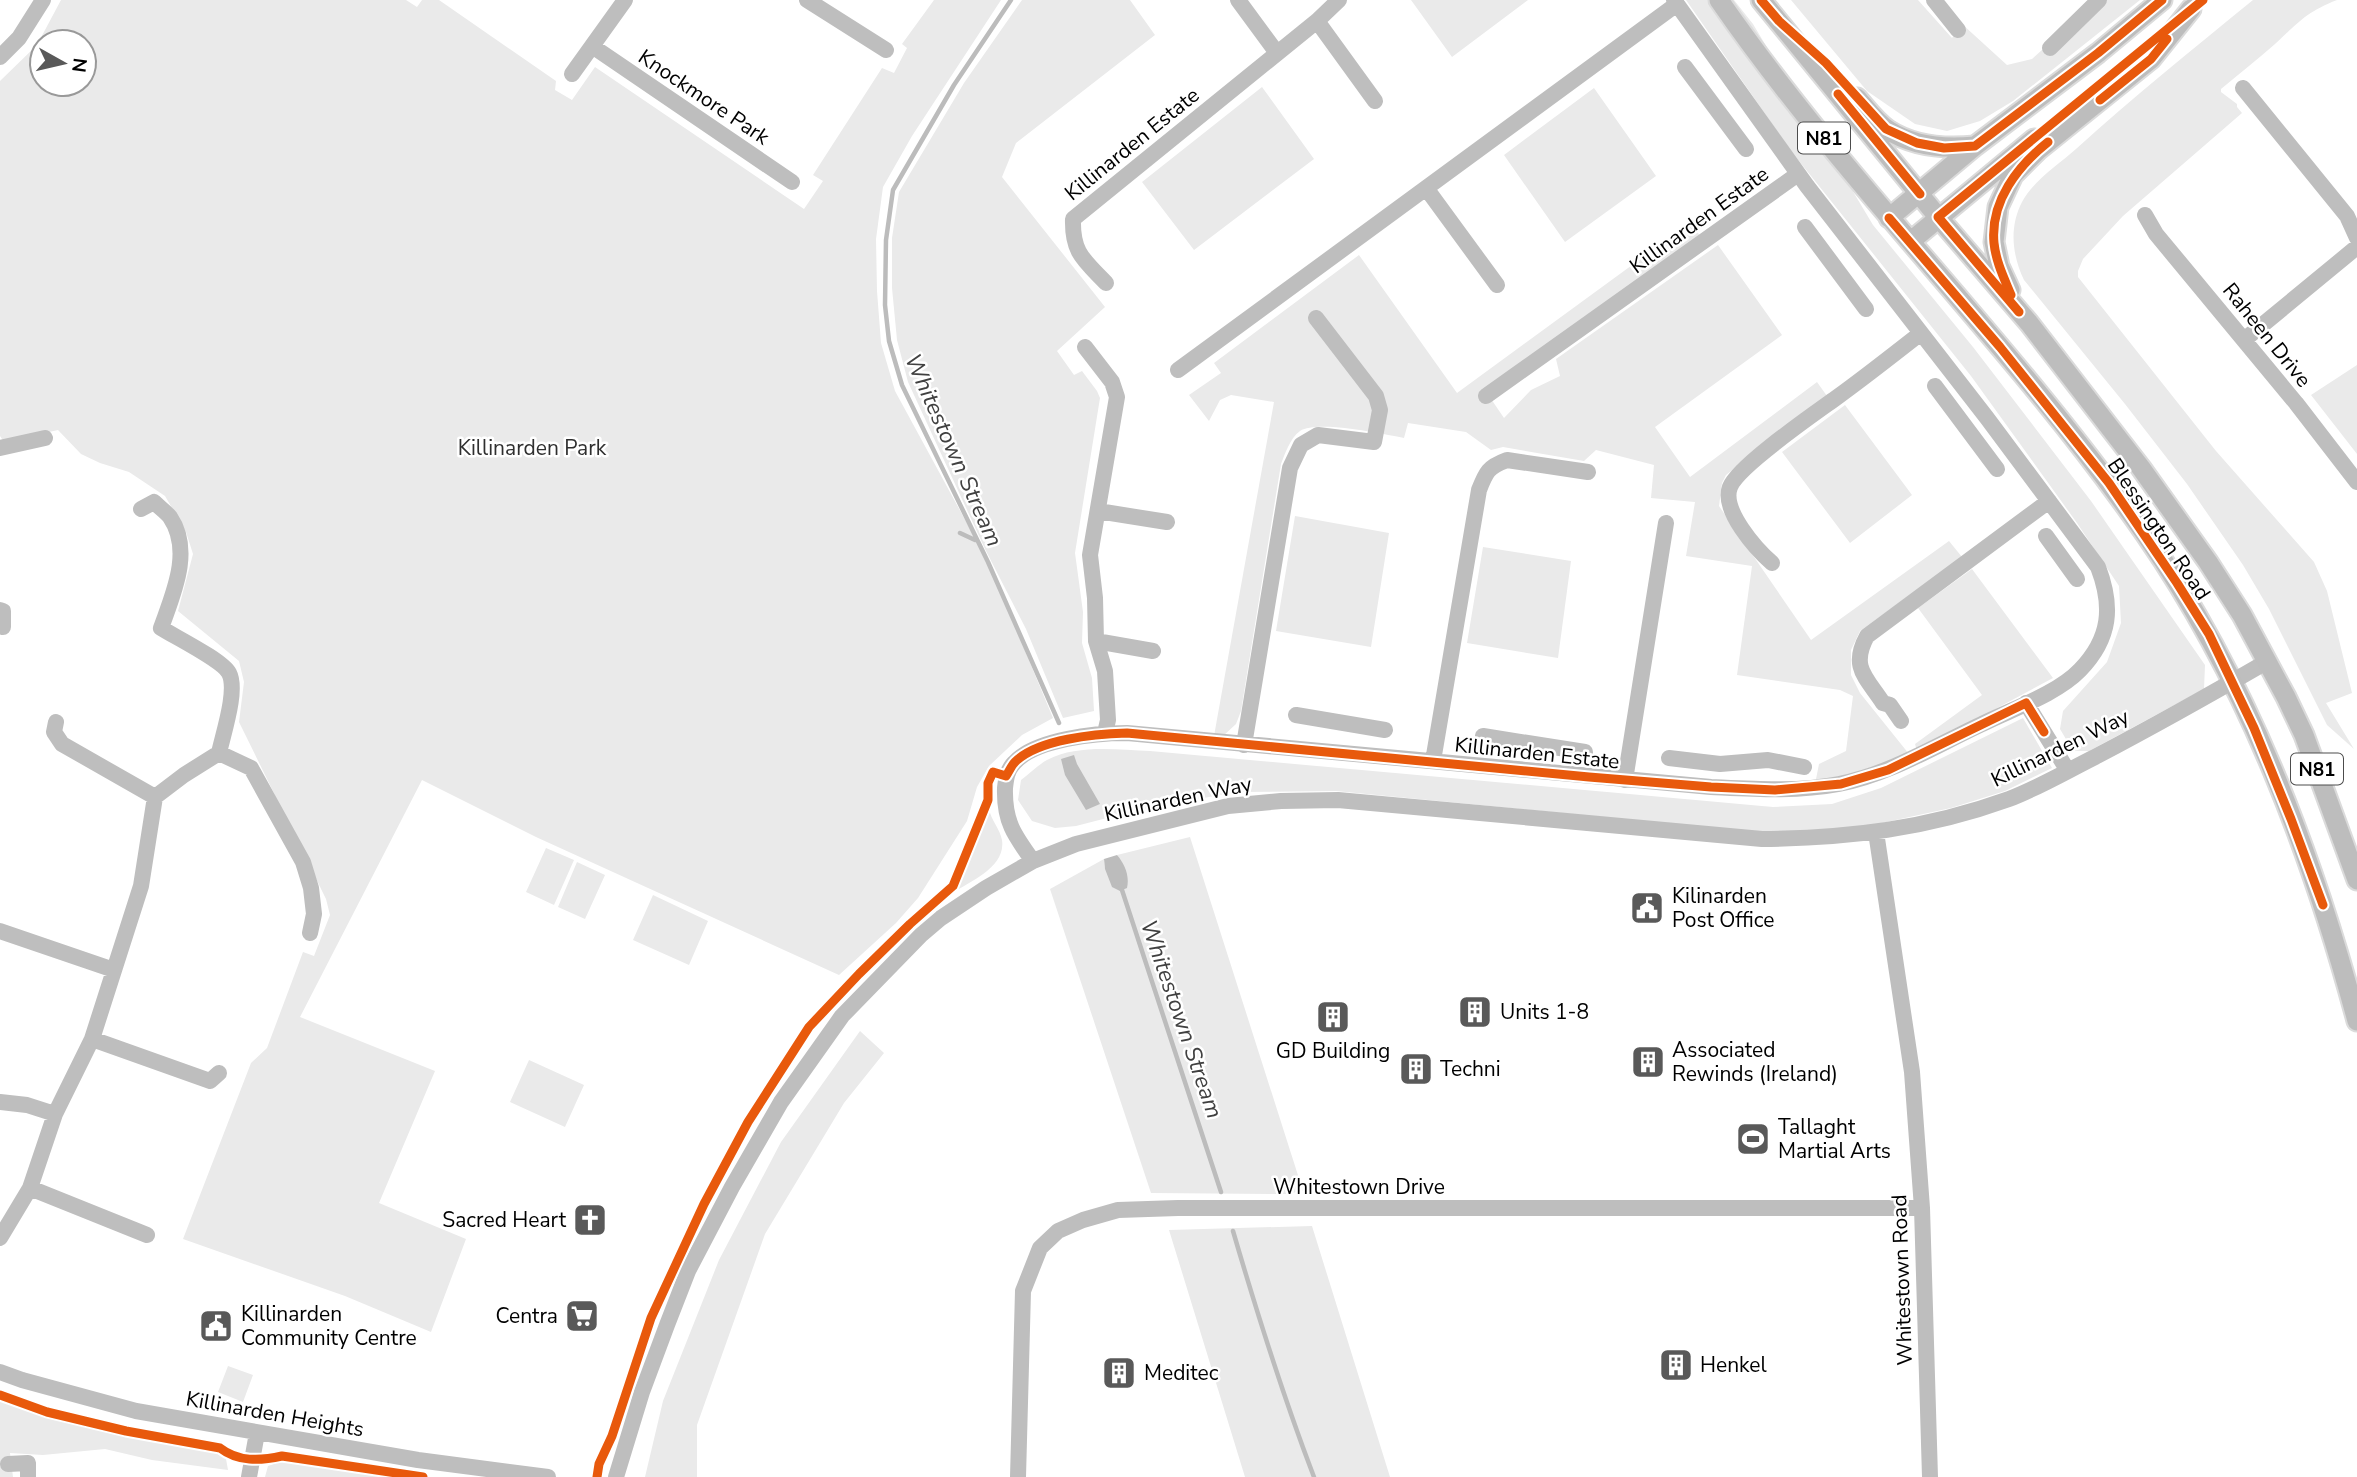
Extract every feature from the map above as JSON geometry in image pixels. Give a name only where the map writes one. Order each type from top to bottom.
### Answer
[{"type":"main road","name":"Blessington Road","points":[[1719,0],[1822,136],[2000,347],[2109,483],[2177,583],[2232,681],[2287,806],[2333,936],[2357,1021]]},
{"type":"main road","name":"Blessington Road","points":[[1761,0],[2019,312],[2141,468],[2208,562],[2268,660],[2304,735],[2357,880]]},
{"type":"main road","points":[[1889,218],[1975,146],[2098,53],[2162,0]]},
{"type":"main road","points":[[1911,241],[2197,5]]},
{"type":"main road","points":[[2019,312],[1999,266],[1994,242],[1998,207],[2014,175],[2038,150],[2151,59],[2197,5]]},
{"type":"main road","points":[[1779,21],[1826,63],[1886,129],[1907,140],[1925,145],[1944,148],[1975,146]]},
{"type":"street","points":[[0,57],[19,37],[43,0]]},
{"type":"street","points":[[572,74],[625,0]]},
{"type":"street","points":[[807,0],[886,50]]},
{"type":"street","points":[[1238,0],[1278,53]]},
{"type":"street","name":"Killinarden Estate","points":[[1106,284],[1082,259],[1073,240],[1073,219],[1317,21],[1339,0]]},
{"type":"street","points":[[1934,0],[1958,30]]},
{"type":"street","points":[[2050,48],[2099,0]]},
{"type":"street","name":"Killinarden Estate","points":[[1033,861],[1015,837],[1008,821],[1005,807],[1006,776],[1013,763],[1028,752],[1080,737],[1105,733],[1137,734],[1625,780],[1740,789],[1812,788],[1888,770],[2060,685],[2080,671],[2095,650],[2109,616],[2106,590],[2098,567],[1987,418],[1798,174],[1676,2],[1178,370]]},
{"type":"street","points":[[1317,21],[1375,101]]},
{"type":"street","name":"Knockmore Park","points":[[592,46],[792,182]]},
{"type":"street","name":"Killinarden Estate","points":[[1685,67],[1746,149]]},
{"type":"street","points":[[2243,88],[2347,216],[2357,238]]},
{"type":"street","points":[[1718,111],[1741,96]]},
{"type":"street","name":"Killinarden Estate","points":[[1486,396],[1798,174]]},
{"type":"street","points":[[1426,188],[1497,285]]},
{"type":"street","name":"Raheen Drive","points":[[2145,215],[2156,234],[2357,482]]},
{"type":"street","points":[[1805,227],[1866,309]]},
{"type":"street","points":[[2244,340],[2357,247]]},
{"type":"street","points":[[1841,275],[1863,258]]},
{"type":"street","points":[[1244,745],[1290,468],[1301,445],[1318,435],[1374,442],[1380,410],[1376,396],[1316,318]]},
{"type":"street","points":[[1772,563],[1759,551],[1730,510],[1729,489],[1737,476],[1776,443],[1921,333]]},
{"type":"street","points":[[1085,347],[1112,382],[1117,397],[1090,555],[1096,641],[1105,671],[1108,720],[1105,733]]},
{"type":"street","points":[[1935,387],[1997,469]]},
{"type":"street","points":[[1968,431],[1987,418]]},
{"type":"street","points":[[0,448],[45,439]]},
{"type":"street","name":"Killinarden Estate","points":[[1433,761],[1479,490],[1486,472],[1495,464],[1507,460],[1588,472]]},
{"type":"street","points":[[1901,720],[1890,705],[1883,703],[1859,666],[1860,650],[1867,636],[2049,501]]},
{"type":"street","points":[[0,1238],[30,1188],[55,1114],[92,1039],[141,886],[155,797],[219,753],[233,692],[229,673],[217,661],[161,628],[175,589],[182,550],[170,518],[154,502],[141,509]]},
{"type":"street","points":[[1098,511],[1167,522]]},
{"type":"street","name":"Killinarden Estate","points":[[1625,780],[1666,523]]},
{"type":"street","points":[[2046,537],[2073,573],[2087,553]]},
{"type":"street","points":[[0,610],[3,611],[2,627]]},
{"type":"street","points":[[1096,641],[1153,651]]},
{"type":"street","points":[[2232,681],[2268,660]]},
{"type":"street","name":"Killinarden Way","points":[[616,1477],[642,1392],[688,1271],[781,1102],[842,1016],[921,935],[962,903],[1033,861],[1076,844],[1167,820],[1228,806],[1281,801],[1362,802],[1762,839],[1825,838],[1876,832],[1917,825],[2011,798],[2164,721],[2232,681]]},
{"type":"street","points":[[2026,703],[2068,771]]},
{"type":"street","points":[[1296,715],[1385,730]]},
{"type":"street","points":[[56,722],[54,732],[62,744],[155,797]]},
{"type":"street","points":[[1352,755],[1356,725]]},
{"type":"street","name":"Killinarden Estate","points":[[1483,736],[1585,752]]},
{"type":"street","name":"Killinarden Estate","points":[[1543,772],[1546,746]]},
{"type":"street","points":[[219,753],[251,768],[303,862],[313,901],[314,914],[310,933]]},
{"type":"street","points":[[1669,758],[1720,764],[1768,760],[1804,767]]},
{"type":"street","points":[[1740,789],[1742,762]]},
{"type":"street","name":"Whitestown Road","points":[[1876,832],[1912,1072],[1922,1208],[1930,1477]]},
{"type":"street","points":[[0,931],[114,970]]},
{"type":"street","points":[[92,1039],[210,1082],[219,1073]]},
{"type":"street","points":[[0,1102],[27,1105],[55,1114]]},
{"type":"street","points":[[30,1188],[147,1235]]},
{"type":"street","name":"Whitestown Drive","points":[[1018,1477],[1023,1290],[1040,1248],[1058,1231],[1083,1220],[1118,1210],[1178,1208],[1922,1208]]},
{"type":"street","name":"Killinarden Heights","points":[[0,1372],[136,1412],[418,1460],[548,1477]]},
{"type":"street","points":[[249,1477],[257,1433]]},
{"type":"street","points":[[8,1464],[28,1462],[28,1477]]},
{"type":"green space","name":"Killinarden Park","points":[[61,0],[406,0],[417,7],[422,0],[439,0],[556,81],[555,90],[572,100],[595,67],[804,209],[823,181],[813,175],[882,68],[894,73],[907,48],[902,44],[934,0],[1001,0],[912,136],[883,187],[876,239],[877,291],[881,343],[895,391],[988,562],[1053,718],[1022,735],[989,766],[977,787],[967,821],[918,898],[896,923],[839,975],[536,837],[422,780],[300,1017],[435,1071],[379,1203],[466,1239],[431,1332],[345,1296],[183,1239],[251,1063],[267,1048],[303,952],[314,956],[330,915],[326,899],[239,722],[244,682],[239,661],[178,611],[193,554],[186,532],[165,496],[129,472],[81,454],[58,430],[4,442],[0,436],[0,81],[28,54],[28,98],[98,98],[98,28],[46,28]]},
{"type":"green space","points":[[1022,0],[1130,0],[1155,35],[1016,143],[1002,177],[1105,307],[1057,351],[1074,375],[1082,371],[1100,398],[1075,553],[1083,612],[1082,643],[1092,678],[1094,711],[1063,718],[1026,629],[985,549],[908,382],[897,340],[892,288],[892,238],[899,192],[964,83]]},
{"type":"green space","points":[[1411,0],[1528,0],[1452,57]]},
{"type":"green space","points":[[1686,0],[1734,0],[1753,24],[1873,225],[1973,347],[2091,501],[2205,665],[2204,689],[2089,751],[2073,751],[2060,729],[2063,711],[2107,662],[2121,623],[2119,586],[1971,376],[1791,151]]},
{"type":"green space","points":[[1791,0],[1918,0],[1952,38],[1962,24],[2007,65],[2032,59],[2097,0],[2140,0],[2013,101],[1980,121],[1947,131],[1915,124],[1867,91]]},
{"type":"green space","points":[[2253,0],[2337,0],[2303,19],[2221,89],[2221,92],[2237,104],[2242,113],[2123,216],[2083,259],[2078,277],[2216,451],[2314,562],[2327,591],[2352,693],[2326,703],[2354,749],[2327,725],[2269,609],[2243,565],[2187,484],[2024,280],[2015,251],[2015,221],[2022,202],[2033,187],[2141,92]]},
{"type":"green space","points":[[1262,87],[1314,159],[1194,250],[1142,182]]},
{"type":"green space","points":[[1594,88],[1656,176],[1565,242],[1504,155]]},
{"type":"green space","points":[[1691,222],[1700,236],[1487,393],[1504,418],[1531,390],[1560,376],[1556,359],[1718,245],[1782,335],[1655,427],[1690,477],[1817,382],[1827,396],[1726,475],[1722,483],[1719,506],[1811,640],[1949,541],[1962,557],[1860,631],[1851,650],[1851,675],[1860,693],[1909,754],[1878,767],[1815,784],[1819,764],[1846,751],[1853,696],[1840,690],[1737,675],[1752,566],[1686,556],[1695,502],[1651,498],[1654,465],[1596,450],[1584,461],[1503,447],[1491,450],[1466,432],[1408,423],[1404,438],[1321,427],[1300,431],[1291,442],[1281,464],[1241,711],[1236,724],[1222,737],[1214,736],[1274,402],[1231,395],[1220,400],[1209,421],[1189,395],[1221,373],[1214,363],[1359,255],[1457,393]]},
{"type":"green space","points":[[2357,365],[2357,454],[2311,395]]},
{"type":"green space","points":[[1845,405],[1912,495],[1850,543],[1782,452]]},
{"type":"green space","points":[[1295,516],[1389,533],[1371,647],[1276,631]]},
{"type":"green space","points":[[1483,547],[1571,561],[1558,658],[1467,643]]},
{"type":"green space","points":[[1972,569],[2053,678],[1917,751],[1915,744],[1982,695],[1918,608]]},
{"type":"green space","points":[[2023,718],[2052,768],[2005,791],[1951,808],[1868,826],[1787,835],[1336,791],[1236,792],[1134,811],[1076,826],[1055,828],[1032,821],[1018,800],[1021,780],[1047,760],[1072,752],[1111,749],[1773,807],[1832,804],[1881,788]]},
{"type":"green space","points":[[989,809],[1002,840],[999,858],[986,872],[952,893],[986,811]]},
{"type":"green space","points":[[1190,837],[1303,1191],[1285,1194],[1151,1193],[1050,889],[1104,859],[1105,869],[1119,858],[1117,855]]},
{"type":"green space","points":[[546,848],[574,860],[554,905],[526,892]]},
{"type":"green space","points":[[577,862],[605,875],[585,919],[558,907]]},
{"type":"green space","points":[[653,895],[708,921],[689,965],[633,940]]},
{"type":"green space","points":[[860,1031],[884,1053],[844,1103],[765,1234],[697,1425],[697,1477],[645,1477],[663,1401],[719,1260],[781,1142]]},
{"type":"green space","points":[[529,1060],[584,1085],[565,1127],[510,1102]]},
{"type":"green space","points":[[1312,1226],[1390,1477],[1245,1477],[1169,1230]]},
{"type":"green space","points":[[228,1366],[253,1375],[243,1402],[218,1392]]},
{"type":"green space","points":[[0,1396],[110,1424],[223,1442],[228,1470],[152,1460],[105,1449],[43,1455],[10,1453],[13,1477],[0,1477]]},
{"type":"green space","points":[[282,1461],[382,1477],[265,1477],[268,1466]]},
{"type":"shaded area","points":[[1074,755],[1100,804],[1086,810],[1065,775],[1061,759]]},
{"type":"shaded area","points":[[1117,855],[1128,878],[1127,888],[1120,891],[1112,887],[1104,859]]},
{"type":"waterway","name":"Whitestown Stream","points":[[1011,0],[954,85],[893,190],[886,240],[885,305],[889,341],[902,385],[988,562],[1059,723]]},
{"type":"waterway","points":[[960,533],[975,540]]},
{"type":"waterway","name":"Whitestown Stream","points":[[1121,887],[1221,1192]]},
{"type":"waterway","name":"Whitestown Stream","points":[[1233,1231],[1271,1354],[1314,1477]]},
{"type":"cycle path","points":[[1761,0],[1779,21],[1826,63],[1886,129],[1917,143],[1944,148],[1975,146],[2098,53],[2162,0]]},
{"type":"cycle path","points":[[2019,312],[1938,217],[2203,0]]},
{"type":"cycle path","points":[[2100,100],[2151,59],[2167,39]]},
{"type":"cycle path","points":[[1838,94],[1920,194]]},
{"type":"cycle path","points":[[2011,295],[1995,250],[1994,228],[1997,213],[2001,199],[2017,173],[2048,142]]},
{"type":"cycle path","points":[[1889,218],[2000,347],[2109,483],[2177,583],[2209,634],[2254,728],[2323,905]]},
{"type":"cycle path","points":[[597,1477],[599,1464],[612,1436],[651,1318],[704,1204],[748,1122],[809,1027],[910,924],[953,886],[988,800],[988,783],[993,772],[1006,776],[1025,754],[1068,739],[1127,733],[1589,777],[1775,790],[1841,784],[1888,770],[2026,703],[2044,732]]},
{"type":"cycle path","points":[[0,1395],[47,1412],[126,1431],[220,1448],[242,1458],[266,1459],[282,1456],[423,1477]]},
{"type":"place","name":"Kilinarden Post Office","points":[[1647,908]]},
{"type":"place","name":"Units 1-8","points":[[1475,1012]]},
{"type":"place","name":"GD Building","points":[[1333,1017]]},
{"type":"place","name":"Associated Rewinds (Ireland)","points":[[1648,1062]]},
{"type":"place","name":"Techni","points":[[1416,1069]]},
{"type":"place","name":"Tallaght Martial Arts","points":[[1753,1139]]},
{"type":"place","name":"Sacred Heart","points":[[590,1220]]},
{"type":"place","name":"Centra","points":[[582,1316]]},
{"type":"place","name":"Killinarden Community Centre","points":[[216,1326]]},
{"type":"place","name":"Henkel","points":[[1676,1365]]},
{"type":"place","name":"Meditec","points":[[1119,1373]]}]
